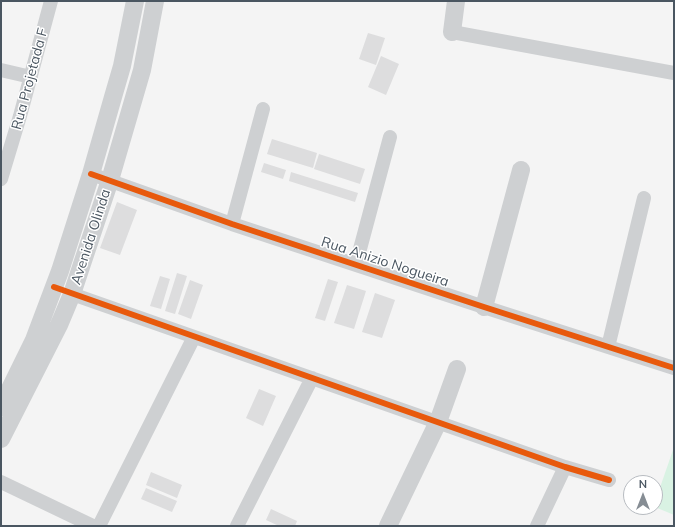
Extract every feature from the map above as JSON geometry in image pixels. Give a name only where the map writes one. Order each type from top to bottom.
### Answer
[{"type":"street","name":"Rua Projetada F","points":[[1,179],[31,77],[51,1]]},
{"type":"street","name":"Avenida Olinda","points":[[1,407],[34,340],[54,287],[91,174],[122,66],[135,1]]},
{"type":"street","name":"Avenida Olinda","points":[[1,439],[59,325],[72,294],[110,180],[142,70],[155,1]]},
{"type":"street","points":[[456,1],[452,32],[674,73]]},
{"type":"street","points":[[1,70],[31,77]]},
{"type":"street","points":[[232,224],[263,109]]},
{"type":"street","points":[[356,264],[390,137]]},
{"type":"street","points":[[484,307],[521,170]]},
{"type":"street","name":"Rua Anizio Nogueira","points":[[91,174],[232,224],[674,368]]},
{"type":"street","points":[[608,347],[644,198]]},
{"type":"street","points":[[54,287],[565,467],[609,480]]},
{"type":"street","points":[[99,526],[194,337]]},
{"type":"street","points":[[388,526],[438,422],[457,368]]},
{"type":"street","points":[[237,526],[312,378]]},
{"type":"street","points":[[537,526],[565,467]]},
{"type":"street","points":[[1,482],[94,526]]},
{"type":"green space","points":[[674,447],[674,515],[663,510],[663,479]]},
{"type":"building","points":[[368,33],[385,38],[376,65],[359,59]]},
{"type":"building","points":[[381,56],[399,64],[386,95],[368,87]]},
{"type":"building","points":[[272,139],[317,153],[313,168],[267,154]]},
{"type":"building","points":[[319,154],[365,169],[360,184],[314,169]]},
{"type":"building","points":[[264,163],[286,170],[283,179],[261,172]]},
{"type":"building","points":[[291,172],[358,193],[355,202],[289,181]]},
{"type":"building","points":[[117,202],[137,210],[120,255],[100,248]]},
{"type":"building","points":[[177,273],[187,276],[175,314],[165,311]]},
{"type":"building","points":[[160,276],[170,279],[161,309],[150,306]]},
{"type":"building","points":[[328,279],[338,282],[325,321],[315,318]]},
{"type":"building","points":[[190,280],[203,285],[191,319],[178,314]]},
{"type":"building","points":[[347,285],[366,291],[354,329],[334,323]]},
{"type":"building","points":[[375,293],[395,300],[382,338],[362,332]]},
{"type":"building","points":[[259,389],[276,396],[263,426],[246,418]]},
{"type":"building","points":[[151,472],[182,485],[177,498],[146,485]]},
{"type":"building","points":[[146,488],[177,501],[172,512],[141,499]]},
{"type":"building","points":[[271,509],[297,521],[295,526],[279,526],[266,520]]},
{"type":"cycle path","points":[[91,174],[232,224],[674,368]]},
{"type":"cycle path","points":[[54,287],[565,467],[609,480]]}]
